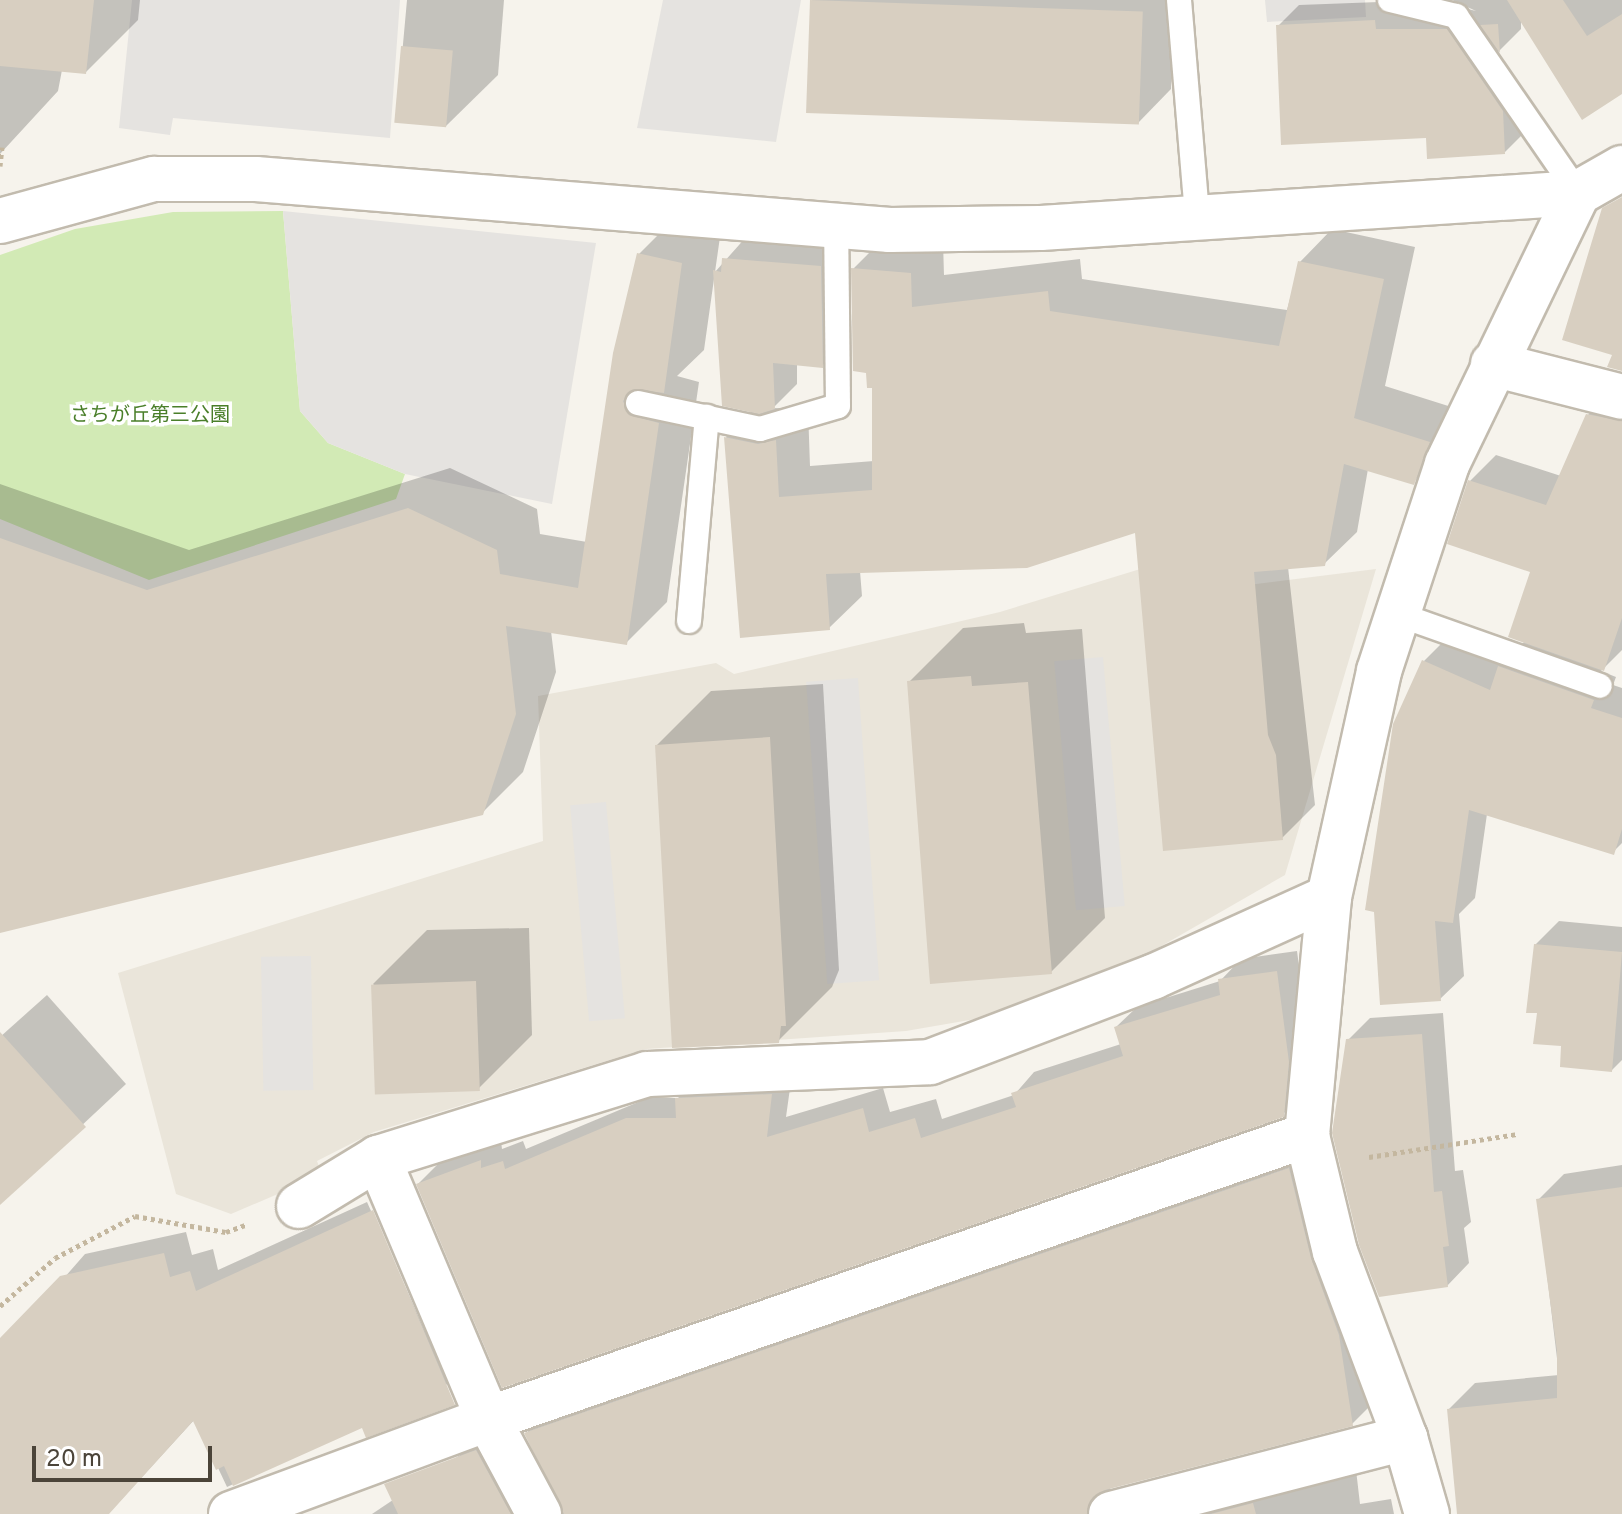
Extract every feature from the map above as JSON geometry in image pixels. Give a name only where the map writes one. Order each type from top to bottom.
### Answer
[{"type":"street","points":[[0,221],[154,179],[256,179],[836,226],[1041,228],[1197,215],[1578,193],[1622,168]]},
{"type":"street","points":[[1427,1514],[1405,1438],[1335,1252],[1311,1150],[1329,897],[1379,671],[1447,464],[1578,193]]},
{"type":"street","points":[[1493,364],[1622,397]]},
{"type":"street","points":[[299,1206],[378,1158],[647,1074],[930,1062],[1153,977],[1329,897]]},
{"type":"street","points":[[231,1514],[488,1419],[1311,1150]]},
{"type":"street","points":[[378,1158],[488,1419],[539,1514]]},
{"type":"street","points":[[1111,1514],[1405,1438]]},
{"type":"lane","points":[[1179,0],[1197,215]]},
{"type":"lane","points":[[1390,0],[1456,16],[1578,193]]},
{"type":"lane","points":[[638,403],[760,429],[838,406],[836,226]]},
{"type":"lane","points":[[689,621],[707,417]]},
{"type":"lane","points":[[1397,614],[1600,686]]},
{"type":"path","points":[[1,160],[2,147]]},
{"type":"path","points":[[1311,1150],[1518,1134]]},
{"type":"path","points":[[0,1306],[55,1258],[135,1216],[226,1232],[299,1206]]},
{"type":"shaded area","points":[[132,0],[400,0],[390,138],[173,118],[170,135],[119,128]]},
{"type":"shaded area","points":[[663,0],[801,0],[776,142],[637,128]]},
{"type":"shaded area","points":[[1265,0],[1365,0],[1366,17],[1267,22]]},
{"type":"shaded area","points":[[283,211],[596,243],[552,504],[405,474],[328,443],[300,411]]},
{"type":"shaded area","points":[[1209,548],[1200,591],[1376,569],[1285,875],[1151,952],[1016,1012],[906,1031],[646,1049],[374,1132],[317,1161],[322,1175],[231,1214],[176,1194],[118,973],[543,841],[538,696],[716,663],[734,674],[1000,612]]},
{"type":"shaded area","points":[[1103,657],[1125,906],[1076,910],[1054,661]]},
{"type":"shaded area","points":[[858,678],[879,980],[827,984],[806,682]]},
{"type":"shaded area","points":[[606,802],[625,1018],[589,1021],[570,805]]},
{"type":"shaded area","points":[[311,956],[313,1090],[263,1091],[261,957]]},
{"type":"green space","name":"さちが丘第三公園","points":[[283,211],[300,411],[328,443],[405,474],[396,499],[149,580],[0,519],[0,255],[75,229],[173,212]]},
{"type":"building","points":[[0,0],[94,0],[86,74],[0,66]]},
{"type":"building","points":[[810,0],[1143,12],[1139,125],[806,113]]},
{"type":"building","points":[[1507,0],[1563,0],[1587,36],[1622,14],[1622,94],[1582,120]]},
{"type":"building","points":[[1375,20],[1376,29],[1447,29],[1503,111],[1505,154],[1427,159],[1426,138],[1281,145],[1276,25]]},
{"type":"building","points":[[1498,24],[1500,53],[1480,25]]},
{"type":"building","points":[[401,46],[453,51],[446,127],[394,123]]},
{"type":"building","points":[[1622,197],[1622,371],[1607,367],[1612,355],[1562,340],[1602,208]]},
{"type":"building","points":[[637,253],[682,263],[664,393],[634,389],[623,401],[629,415],[659,423],[627,645],[506,626],[516,714],[483,815],[0,933],[0,538],[147,590],[408,508],[497,550],[500,574],[578,588],[613,353]]},
{"type":"building","points":[[722,258],[821,266],[823,368],[773,363],[775,409],[759,414],[722,406],[713,270],[721,272]]},
{"type":"building","points":[[1298,261],[1384,279],[1354,418],[1430,442],[1414,485],[1344,464],[1325,566],[1254,572],[1268,735],[1276,755],[1283,840],[1163,851],[1135,533],[1027,568],[826,574],[830,630],[740,638],[724,437],[758,444],[776,440],[779,497],[872,490],[872,388],[867,388],[866,373],[853,371],[851,268],[911,273],[912,307],[1048,291],[1050,311],[1279,346]]},
{"type":"building","points":[[1586,414],[1622,421],[1622,618],[1604,671],[1508,637],[1530,572],[1447,544],[1468,480],[1546,505]]},
{"type":"building","points":[[1422,660],[1490,690],[1498,666],[1594,700],[1591,708],[1622,718],[1622,829],[1614,855],[1469,810],[1453,923],[1435,921],[1441,1001],[1380,1005],[1374,912],[1365,910],[1393,724]]},
{"type":"building","points":[[971,676],[972,686],[1028,682],[1052,974],[930,984],[907,681]]},
{"type":"building","points":[[770,737],[786,1026],[781,1026],[779,1043],[672,1048],[655,745]]},
{"type":"building","points":[[1534,944],[1622,952],[1612,1072],[1560,1067],[1561,1046],[1533,1044],[1537,1013],[1526,1013]]},
{"type":"building","points":[[1277,971],[1289,1062],[1284,1117],[502,1388],[416,1184],[481,1160],[481,1168],[503,1161],[505,1169],[626,1118],[676,1118],[675,1098],[772,1094],[767,1137],[863,1108],[869,1132],[915,1118],[921,1138],[1016,1107],[1011,1093],[1123,1056],[1114,1027],[1220,995],[1218,979]]},
{"type":"building","points":[[476,981],[480,1091],[375,1095],[371,985]]},
{"type":"building","points":[[0,1032],[86,1127],[0,1205]]},
{"type":"building","points":[[1422,1034],[1434,1192],[1442,1191],[1449,1246],[1443,1247],[1448,1287],[1379,1297],[1359,1245],[1332,1133],[1346,1039]]},
{"type":"building","points":[[1289,1168],[1311,1258],[1339,1335],[1353,1426],[1105,1490],[1093,1497],[1087,1514],[564,1514],[524,1433]]},
{"type":"building","points":[[1622,1187],[1622,1514],[1457,1514],[1447,1409],[1557,1398],[1557,1351],[1536,1199]]},
{"type":"building","points":[[373,1210],[455,1405],[366,1438],[362,1428],[233,1486],[224,1466],[216,1470],[193,1421],[109,1514],[0,1514],[0,1338],[60,1276],[164,1253],[170,1277],[190,1271],[196,1291]]},
{"type":"building","points":[[476,1450],[511,1514],[398,1514],[384,1484]]},
{"type":"building","points":[[1253,1503],[1256,1514],[1211,1514]]}]
